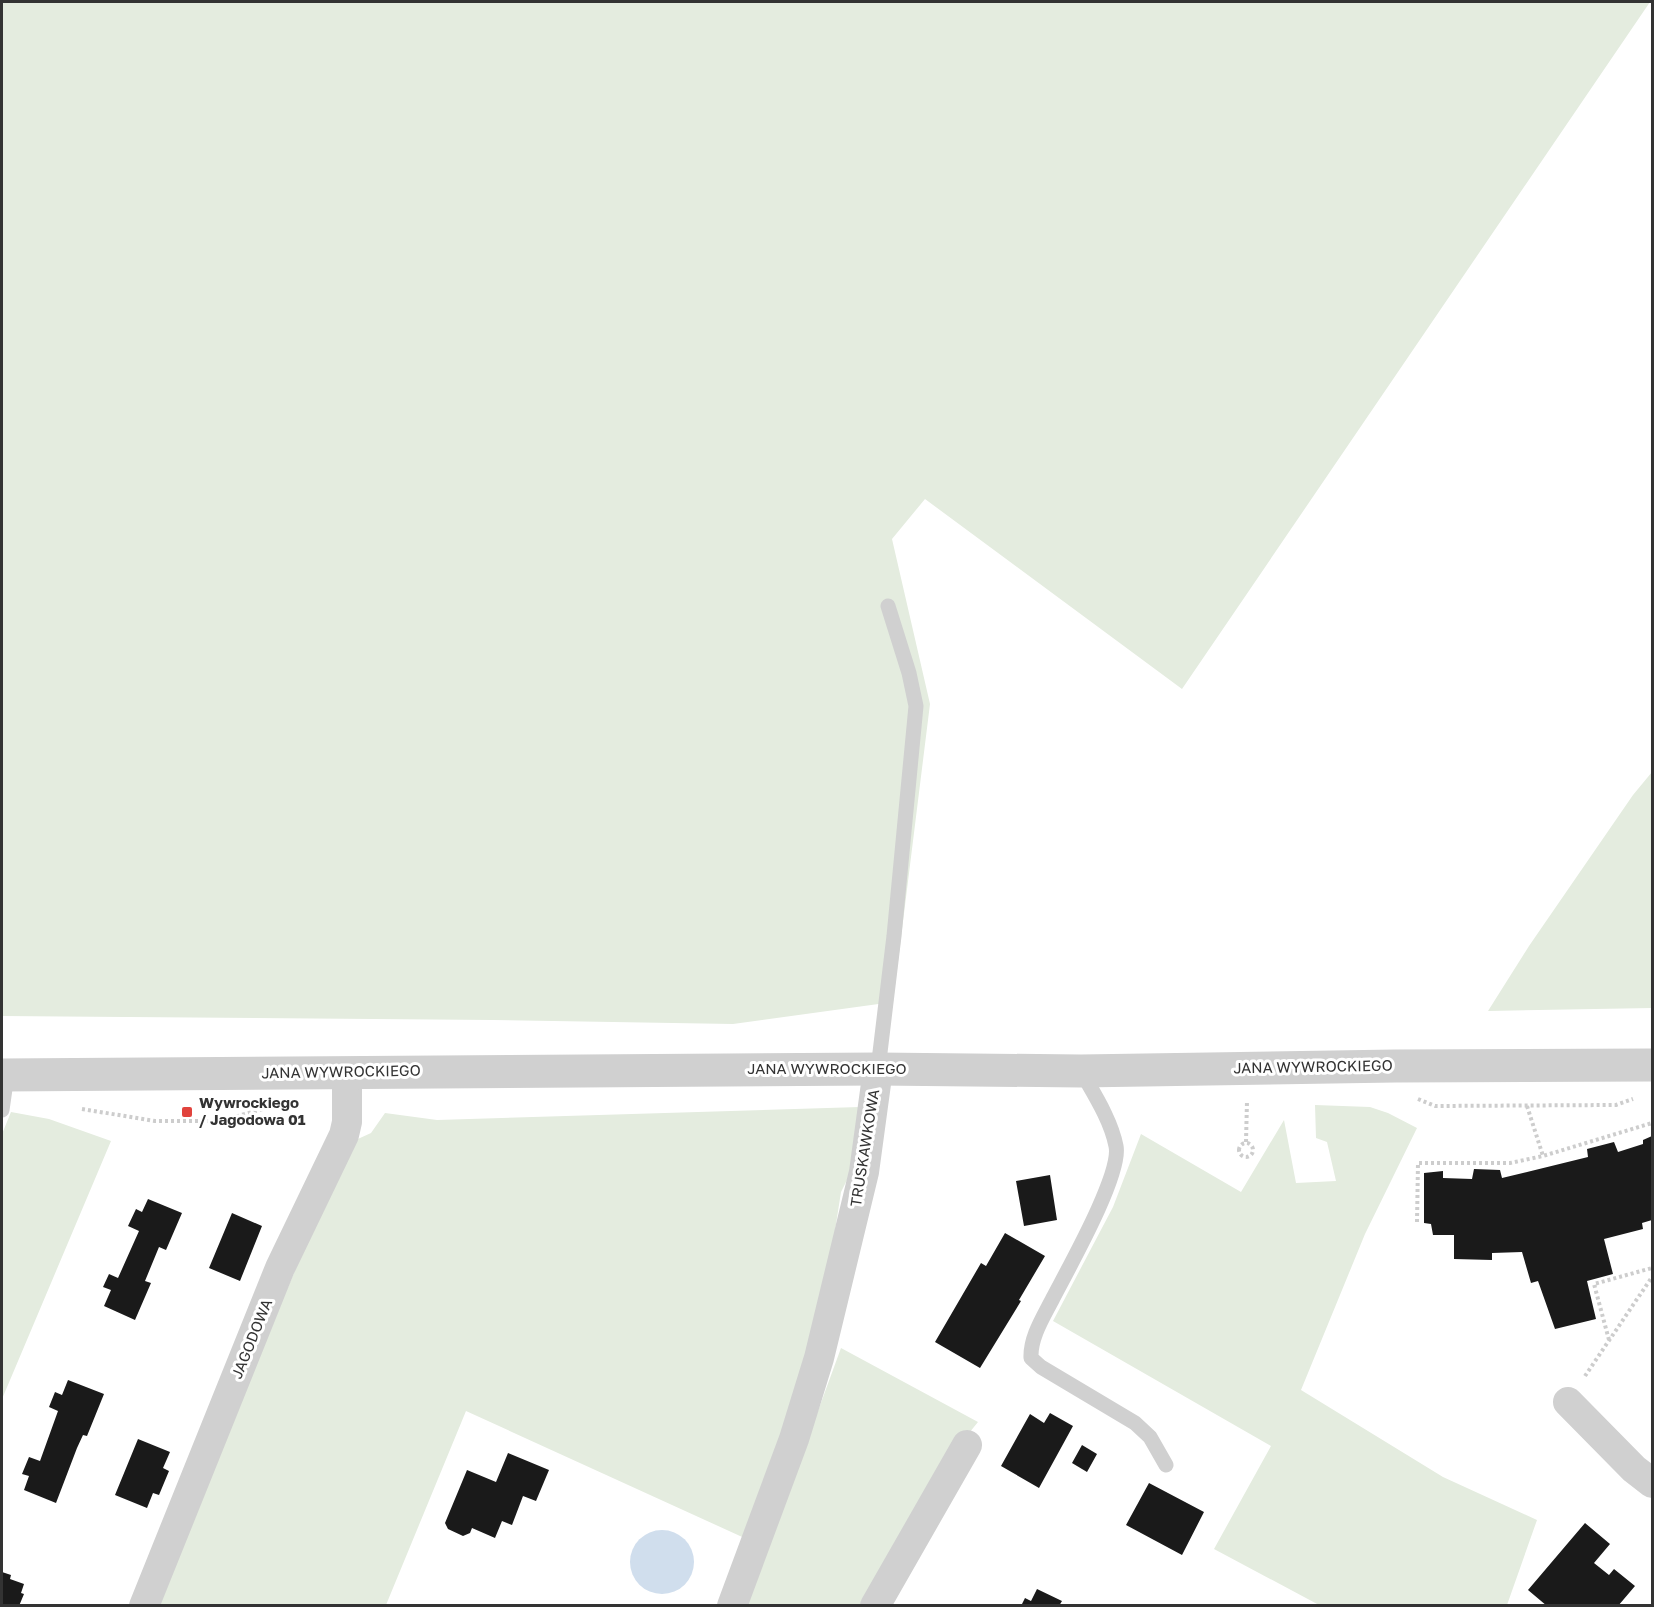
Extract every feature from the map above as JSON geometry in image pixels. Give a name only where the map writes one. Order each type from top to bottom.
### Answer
[{"type":"street","name":"JANA WYWROCKIEGO","points":[[4,1075],[878,1069],[1081,1071],[1653,1065]]},
{"type":"street","name":"TRUSKAWKOWA","points":[[732,1605],[794,1439],[819,1358],[864,1172],[878,1069]]},
{"type":"street","name":"JAGODOWA","points":[[144,1605],[280,1268],[344,1135],[347,1122],[347,1072]]},
{"type":"street","points":[[1568,1402],[1634,1469],[1653,1483]]},
{"type":"street","points":[[875,1605],[967,1445]]},
{"type":"lane","name":"TRUSKAWKOWA","points":[[878,1069],[894,936],[916,706],[909,673],[888,606]]},
{"type":"lane","points":[[1081,1071],[1110,1126],[1117,1148],[1113,1171],[1098,1211],[1040,1326],[1031,1347],[1031,1358],[1041,1367],[1136,1423],[1150,1437],[1166,1465]]},
{"type":"lane","points":[[2,1110],[4,1075]]},
{"type":"path","points":[[1246,1142],[1247,1105]]},
{"type":"path","points":[[1527,1106],[1543,1156]]},
{"type":"path","points":[[1417,1222],[1418,1163],[1510,1163],[1543,1156],[1653,1123]]},
{"type":"path","points":[[1609,1341],[1594,1284],[1653,1268]]},
{"type":"path","points":[[1568,1402],[1653,1277]]},
{"type":"shaded area","points":[[2,2],[1650,2],[1182,689],[925,499],[892,539],[930,704],[893,1002],[733,1024],[2,1016]]},
{"type":"shaded area","points":[[1652,772],[1652,1008],[1488,1011],[1529,946],[1633,795]]},
{"type":"shaded area","points":[[1315,1105],[1370,1107],[1388,1113],[1417,1128],[1365,1234],[1301,1390],[1443,1477],[1537,1520],[1507,1605],[1319,1605],[1214,1549],[1271,1446],[1053,1321],[1113,1207],[1141,1134],[1241,1192],[1284,1120],[1296,1183],[1336,1181],[1327,1142],[1316,1138]]},
{"type":"shaded area","points":[[860,1107],[853,1168],[841,1192],[827,1282],[751,1541],[466,1411],[386,1605],[153,1606],[349,1143],[371,1133],[385,1113],[437,1120]]},
{"type":"shaded area","points":[[11,1112],[49,1119],[111,1141],[2,1399],[2,1134]]},
{"type":"shaded area","points":[[841,1348],[978,1422],[931,1480],[864,1605],[744,1606],[766,1553]]},
{"type":"water","points":[[656,1530],[668,1530],[685,1539],[692,1550],[694,1562],[692,1574],[685,1585],[668,1594],[656,1594],[644,1589],[635,1580],[630,1568],[630,1556],[635,1544],[644,1535]]},
{"type":"building","points":[[1652,1136],[1652,1220],[1642,1223],[1643,1229],[1604,1239],[1613,1274],[1587,1281],[1596,1319],[1555,1329],[1538,1281],[1531,1283],[1522,1252],[1492,1253],[1492,1260],[1454,1259],[1454,1235],[1433,1235],[1431,1224],[1424,1223],[1424,1173],[1443,1171],[1443,1178],[1472,1179],[1474,1169],[1500,1170],[1502,1178],[1588,1157],[1587,1149],[1614,1142],[1618,1152],[1643,1144],[1643,1140]]},
{"type":"building","points":[[1050,1175],[1057,1220],[1024,1226],[1016,1181]]},
{"type":"building","points":[[148,1199],[182,1213],[166,1250],[159,1247],[145,1281],[151,1283],[135,1320],[104,1306],[111,1290],[103,1287],[109,1274],[118,1278],[139,1231],[128,1226],[136,1209],[142,1212]]},
{"type":"building","points":[[232,1213],[262,1226],[240,1281],[209,1268]]},
{"type":"building","points":[[1005,1233],[1045,1256],[1019,1300],[1021,1301],[980,1368],[935,1342],[981,1263],[986,1266]]},
{"type":"building","points":[[68,1380],[104,1394],[87,1436],[83,1435],[77,1448],[56,1503],[24,1490],[29,1476],[22,1474],[29,1457],[40,1461],[58,1411],[49,1407],[55,1392],[62,1395]]},
{"type":"building","points":[[1050,1413],[1073,1426],[1039,1488],[1001,1466],[1030,1414],[1044,1423]]},
{"type":"building","points":[[138,1439],[170,1452],[163,1468],[169,1471],[159,1495],[153,1493],[147,1508],[115,1495]]},
{"type":"building","points":[[1082,1445],[1097,1454],[1087,1472],[1072,1463]]},
{"type":"building","points":[[508,1453],[549,1470],[536,1501],[523,1496],[512,1525],[502,1521],[495,1538],[472,1528],[470,1533],[463,1536],[448,1529],[445,1523],[467,1470],[496,1482]]},
{"type":"building","points":[[1149,1483],[1204,1512],[1182,1555],[1126,1525]]},
{"type":"building","points":[[1585,1523],[1610,1544],[1594,1563],[1609,1575],[1614,1569],[1635,1586],[1618,1606],[1547,1606],[1528,1590]]},
{"type":"building","points":[[2,1572],[11,1575],[10,1579],[24,1584],[21,1593],[24,1594],[19,1606],[2,1606]]},
{"type":"building","points":[[1037,1589],[1062,1601],[1059,1606],[1021,1606],[1025,1598],[1031,1601]]},
{"type":"place","name":"Wywrockiego / Jagodowa 01","points":[[187,1112]]}]
